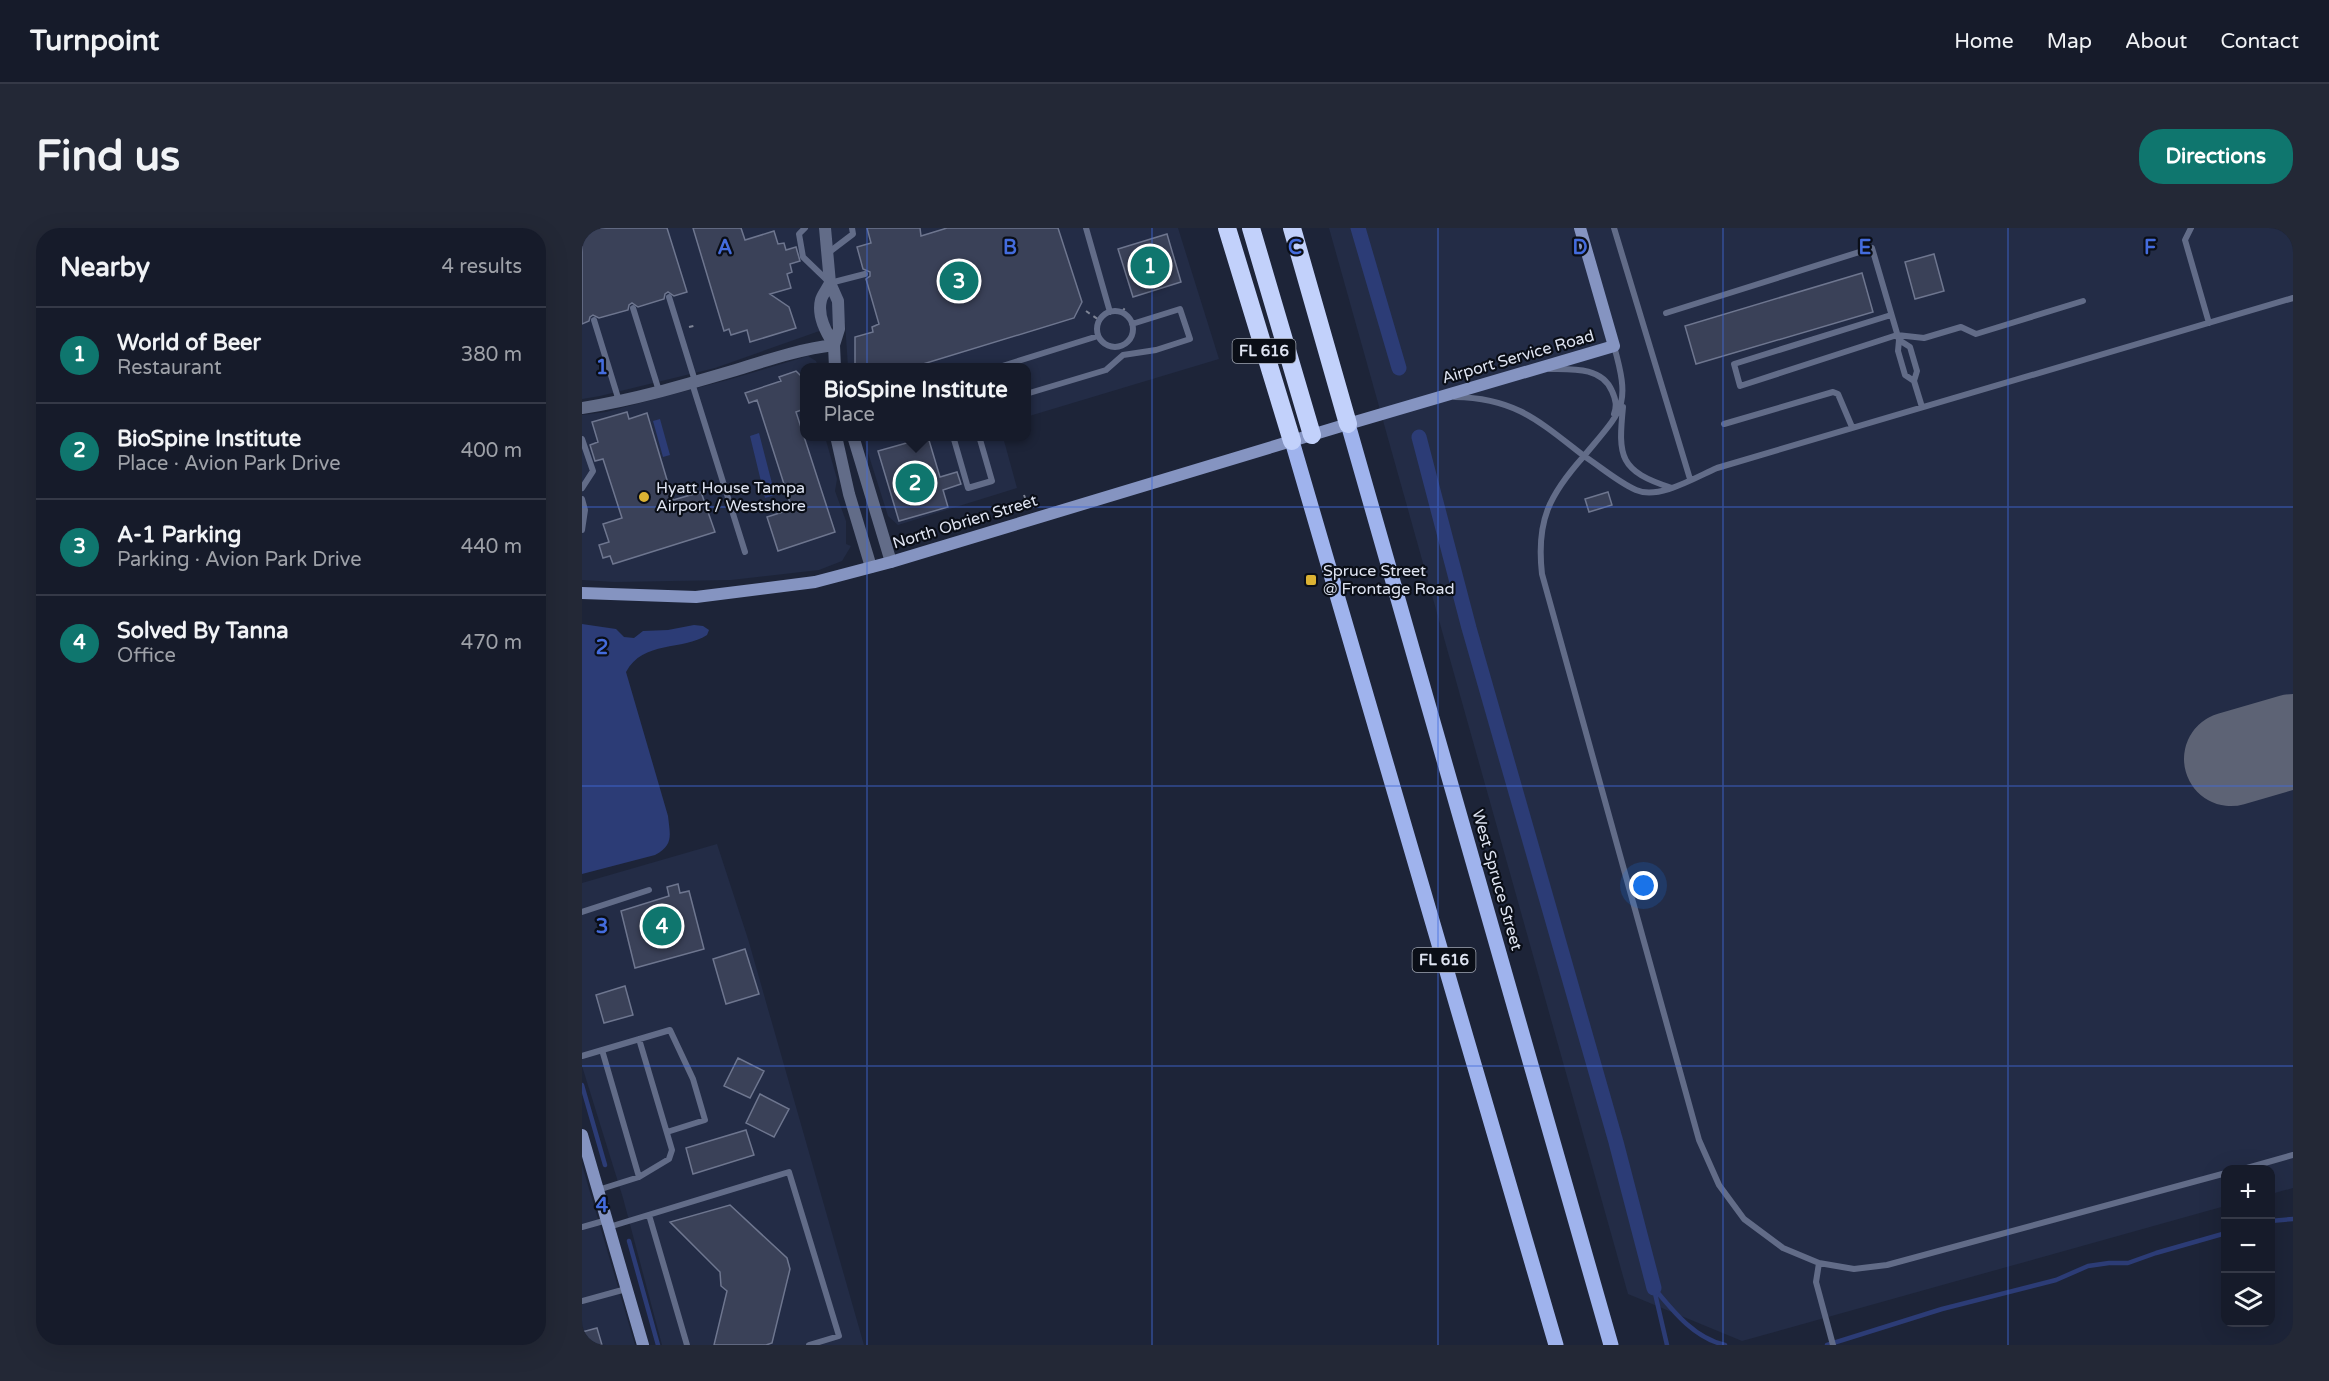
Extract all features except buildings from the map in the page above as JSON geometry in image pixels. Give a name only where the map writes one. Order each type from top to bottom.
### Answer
[{"type":"highway","points":[[1212,228],[1236,260]]},
{"type":"highway","name":"FL 616","points":[[1227,228],[1292,441]]},
{"type":"highway","points":[[1251,228],[1312,435]]},
{"type":"highway","name":"FL 616","points":[[1292,228],[1348,424]]},
{"type":"main road","name":"West Spruce Street","points":[[1348,424],[1611,1345]]},
{"type":"main road","name":"FL 616","points":[[1292,441],[1556,1345]]},
{"type":"street","points":[[825,228],[830,283],[821,300],[823,326],[834,345],[835,363]]},
{"type":"street","name":"Airport Service Road","points":[[1348,424],[1614,346],[1580,228]]},
{"type":"street","points":[[582,408],[659,391],[809,348],[834,345]]},
{"type":"street","name":"North Obrien Street","points":[[582,593],[696,597],[815,582],[891,562],[1348,424]]},
{"type":"street","points":[[837,441],[849,494],[871,567]]},
{"type":"street","points":[[855,441],[891,562]]},
{"type":"street","points":[[582,1135],[643,1345]]},
{"type":"lane","points":[[805,228],[799,234],[803,257],[830,283],[865,274]]},
{"type":"lane","points":[[828,253],[853,234],[852,228]]},
{"type":"lane","points":[[1086,228],[1110,312]]},
{"type":"lane","points":[[1614,228],[1690,479]]},
{"type":"lane","points":[[2191,228],[2185,240],[2209,323]]},
{"type":"lane","points":[[1666,313],[1872,248],[1898,337],[1898,351],[1905,375],[1914,381]]},
{"type":"lane","points":[[669,297],[745,552]]},
{"type":"lane","points":[[1442,397],[1476,398],[1502,402],[1529,415],[1584,456],[1636,490],[1651,493],[1672,488],[1717,468],[2293,298]]},
{"type":"lane","points":[[1891,315],[1734,364],[1740,386],[1898,337],[1924,338],[1961,327],[1976,334],[2083,301]]},
{"type":"lane","points":[[633,308],[659,391]]},
{"type":"lane","points":[[1031,392],[1106,370],[1123,355],[1156,350],[1190,339],[1180,309],[1132,324]]},
{"type":"lane","points":[[1110,312],[1122,312],[1132,324],[1131,338],[1121,347],[1111,348],[1105,345],[1098,336],[1096,330],[1099,320],[1110,312]]},
{"type":"lane","points":[[594,320],[619,401]]},
{"type":"lane","points":[[1012,363],[1098,336]]},
{"type":"lane","points":[[1898,337],[1910,347],[1917,371],[1914,381],[1922,407]]},
{"type":"lane","points":[[1614,346],[1623,380],[1621,453],[1631,467],[1644,477],[1672,488]]},
{"type":"lane","points":[[1121,347],[1123,355]]},
{"type":"lane","points":[[1538,369],[1585,371],[1601,376],[1608,383],[1617,405],[1611,423]]},
{"type":"lane","points":[[1623,390],[1620,410],[1566,477],[1548,508],[1541,531],[1542,574],[1699,1140],[1719,1185],[1744,1219],[1783,1248],[1819,1263],[1854,1269],[1887,1265],[2221,1174]]},
{"type":"lane","points":[[1724,424],[1833,392],[1838,394],[1851,428]]},
{"type":"lane","points":[[582,439],[593,471],[582,488]]},
{"type":"lane","points":[[954,441],[968,488],[992,481],[980,441]]},
{"type":"lane","points":[[582,499],[585,510],[582,530]]},
{"type":"lane","points":[[582,912],[649,890]]},
{"type":"lane","points":[[582,1056],[670,1030],[696,1089],[705,1120],[667,1132]]},
{"type":"lane","points":[[598,1190],[639,1177],[669,1159],[672,1150],[639,1039]]},
{"type":"lane","points":[[602,1050],[639,1177]]},
{"type":"lane","points":[[2258,1165],[2293,1155]]},
{"type":"lane","points":[[582,1227],[649,1215],[789,1172],[839,1336],[809,1345]]},
{"type":"lane","points":[[649,1215],[687,1345]]},
{"type":"lane","points":[[1819,1263],[1816,1282],[1833,1345]]},
{"type":"lane","points":[[582,1301],[627,1288]]},
{"type":"path","points":[[1122,312],[1127,305]]},
{"type":"path","points":[[1086,311],[1099,320]]},
{"type":"path","points":[[1024,495],[1028,506]]},
{"type":"shaded area","points":[[582,228],[1178,228],[1219,359],[1031,415],[1031,363],[848,363],[845,322],[715,368],[582,399]]},
{"type":"shaded area","points":[[1329,228],[2293,228],[2293,1188],[2275,1193],[2275,1165],[2221,1165],[2221,1207],[1742,1341],[1628,1294]]},
{"type":"shaded area","points":[[808,356],[816,361],[817,363],[800,363],[800,441],[826,441],[837,479],[835,491],[846,521],[846,544],[851,546],[842,561],[819,570],[731,580],[615,582],[582,580],[582,415],[606,412]]},
{"type":"shaded area","points":[[864,441],[1004,441],[1017,488],[898,525],[888,516]]},
{"type":"shaded area","points":[[717,844],[748,939],[864,1345],[662,1345],[623,1198],[582,1066],[582,883]]},
{"type":"shaded area","points":[[582,1165],[605,1243],[635,1345],[582,1345]]},
{"type":"water","points":[[660,419],[670,455],[663,457],[653,421]]},
{"type":"water","points":[[759,433],[775,495],[765,498],[750,436]]},
{"type":"water","points":[[582,624],[616,629],[624,637],[634,638],[643,631],[668,630],[694,625],[703,626],[709,630],[707,635],[697,640],[653,650],[642,655],[626,672],[668,816],[670,834],[668,843],[655,855],[582,874]]},
{"type":"waterway","points":[[1358,228],[1399,368]]},
{"type":"waterway","points":[[1419,437],[1469,628],[1616,1142],[1654,1288]]},
{"type":"waterway","points":[[582,1085],[605,1165]]},
{"type":"waterway","points":[[2275,1221],[2293,1219]]},
{"type":"waterway","points":[[1827,1345],[1942,1309],[2056,1280],[2088,1266],[2128,1263],[2221,1234]]},
{"type":"waterway","points":[[629,1241],[658,1345]]},
{"type":"waterway","points":[[1654,1288],[1694,1330],[1725,1345]]},
{"type":"waterway","points":[[1654,1289],[1667,1345]]},
{"type":"runway","points":[[2231,759],[2293,741]]},
{"type":"place","name":"World of Beer","points":[[1150,266]]},
{"type":"place","name":"A-1 Parking","points":[[959,281]]},
{"type":"place","name":"BioSpine Institute","points":[[915,483]]},
{"type":"place","name":"Hyatt House Tampa Airport / Westshore","points":[[644,497]]},
{"type":"place","name":"Spruce Street @ Frontage Road","points":[[1311,580]]},
{"type":"place","name":"Solved By Tanna","points":[[662,926]]}]
